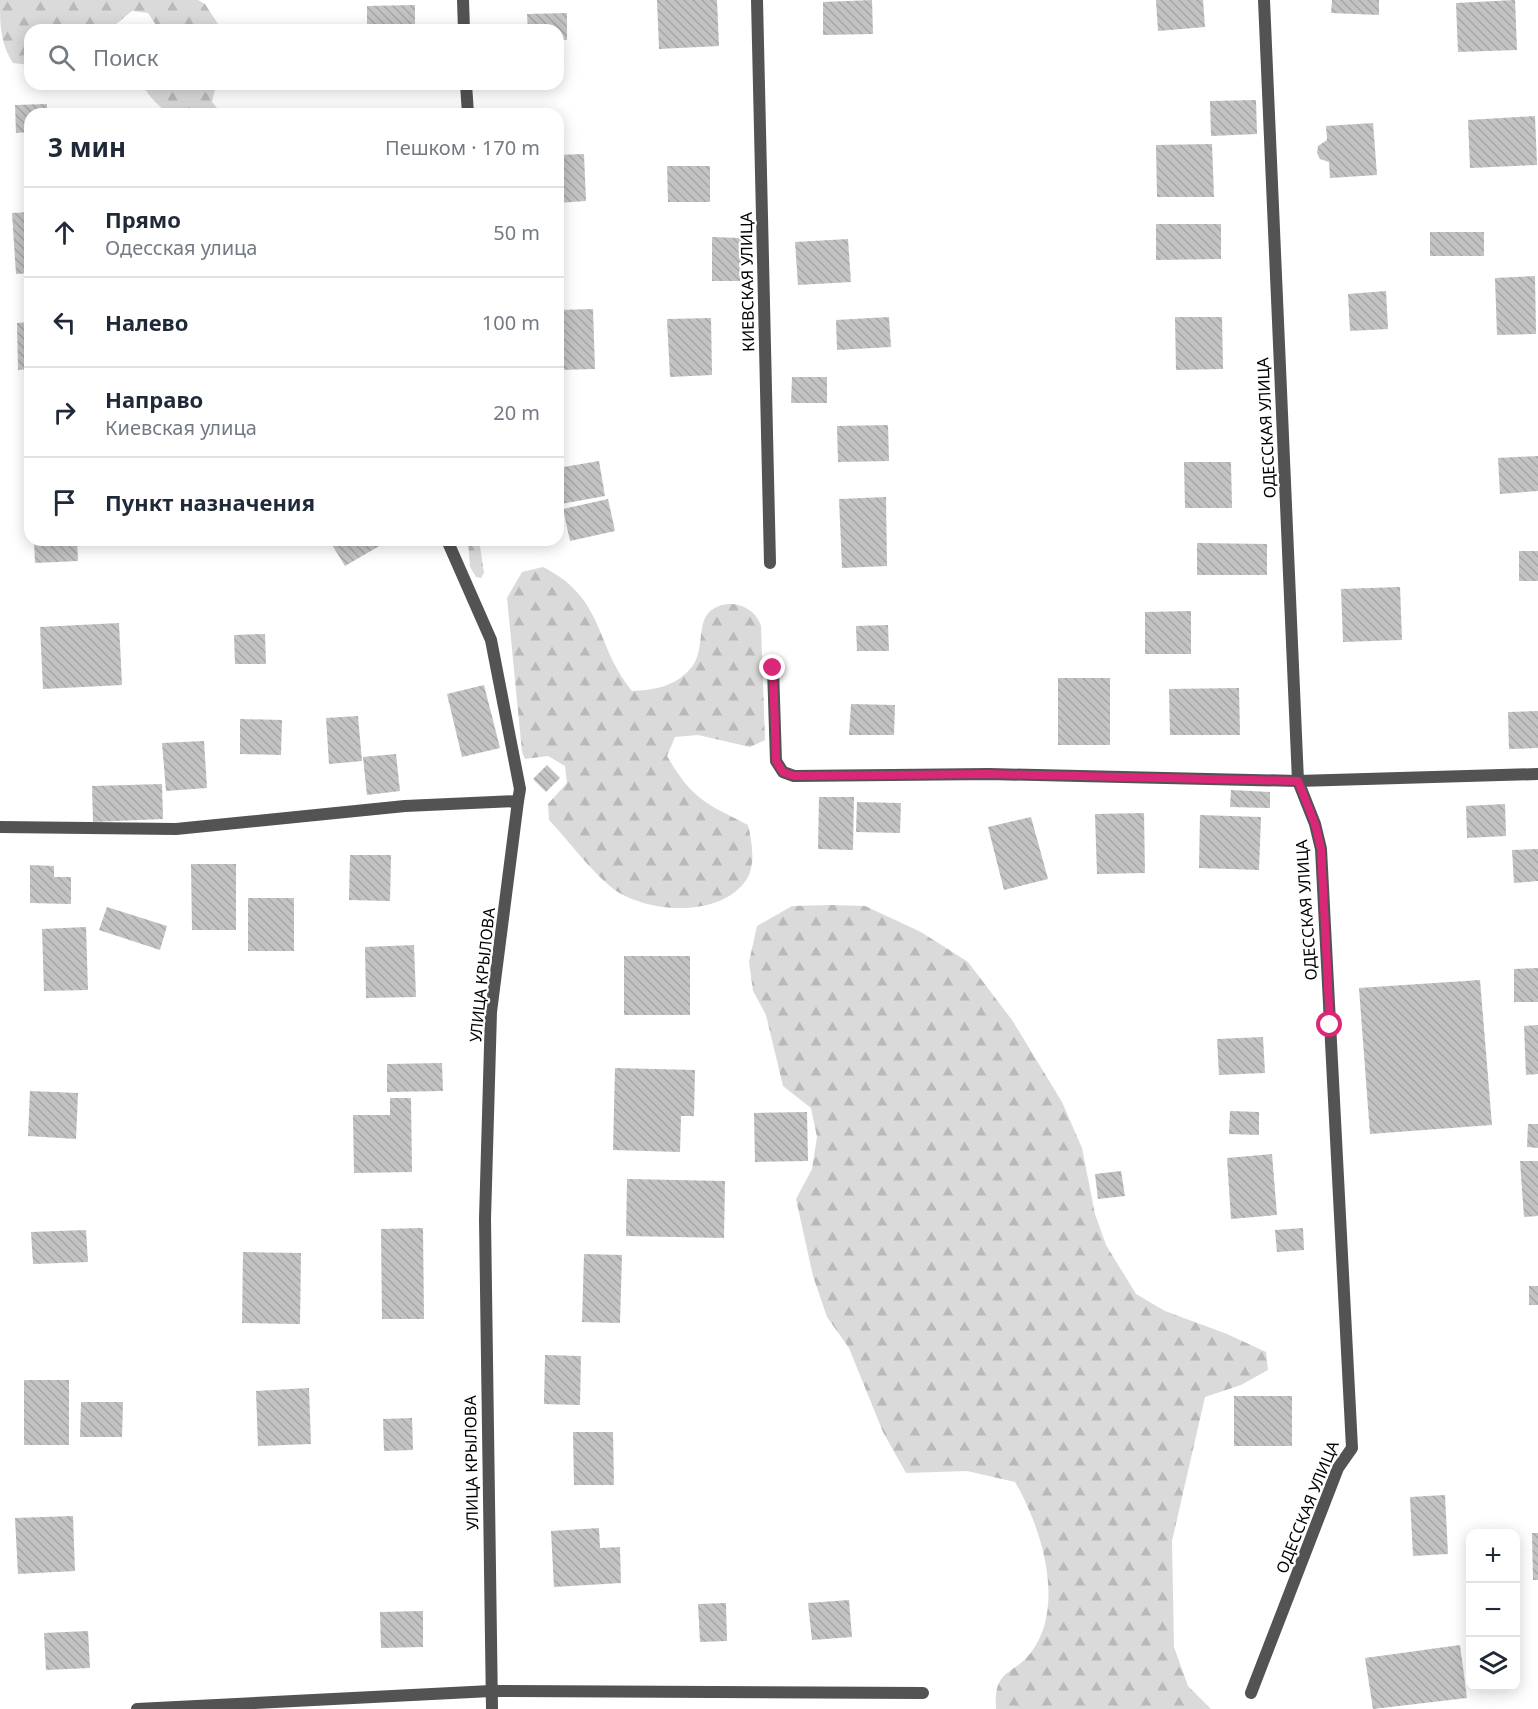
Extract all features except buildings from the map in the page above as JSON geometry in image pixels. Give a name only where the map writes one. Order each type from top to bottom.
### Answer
[{"type":"street","points":[[463,0],[464,24]]},
{"type":"street","name":"КИЕВСКАЯ УЛИЦА","points":[[757,0],[770,563]]},
{"type":"street","name":"ОДЕССКАЯ УЛИЦА","points":[[1251,1693],[1338,1468],[1352,1448],[1321,849],[1315,824],[1298,781],[1264,0]]},
{"type":"street","points":[[466,90],[468,108]]},
{"type":"street","name":"УЛИЦА КРЫЛОВА","points":[[450,546],[491,639],[520,789],[491,1012],[485,1219],[492,1709]]},
{"type":"street","points":[[773,668],[776,761],[783,772],[794,776],[989,774],[1298,781],[1538,774]]},
{"type":"street","points":[[0,827],[176,829],[405,806],[518,801]]},
{"type":"street","points":[[137,1709],[491,1691],[923,1693]]},
{"type":"green space","points":[[0,0],[198,0],[205,4],[218,24],[155,24],[148,13],[132,11],[116,24],[24,24],[24,64],[13,63],[3,41]]},
{"type":"green space","points":[[146,90],[215,90],[212,102],[217,108],[163,108]]},
{"type":"green space","points":[[468,546],[480,546],[484,573],[481,578],[476,577],[470,567]]},
{"type":"green space","points":[[543,567],[578,593],[589,608],[610,656],[632,691],[648,690],[670,684],[684,675],[697,658],[704,620],[709,612],[717,607],[734,604],[751,611],[757,618],[761,626],[765,740],[750,747],[698,735],[675,737],[667,756],[692,791],[710,805],[748,825],[752,847],[751,870],[744,883],[732,894],[717,902],[699,907],[661,907],[643,903],[612,888],[549,820],[548,804],[567,783],[565,766],[548,756],[525,759],[522,752],[507,598],[522,572]]},
{"type":"green space","points":[[792,906],[865,906],[921,932],[968,962],[1012,1020],[1062,1102],[1082,1148],[1095,1214],[1106,1245],[1136,1294],[1165,1311],[1227,1334],[1266,1352],[1268,1370],[1241,1385],[1205,1397],[1172,1541],[1174,1647],[1188,1686],[1211,1709],[996,1709],[996,1696],[1001,1679],[1032,1651],[1042,1632],[1047,1611],[1048,1589],[1041,1543],[1025,1500],[1015,1482],[967,1471],[906,1473],[883,1432],[849,1348],[827,1317],[813,1276],[796,1199],[812,1169],[817,1137],[811,1108],[783,1086],[766,1015],[753,991],[749,962],[757,926]]},
{"type":"route","points":[[773,668],[776,761],[783,772],[794,776],[989,774],[1298,781],[1315,824],[1321,849],[1330,1025]]}]
